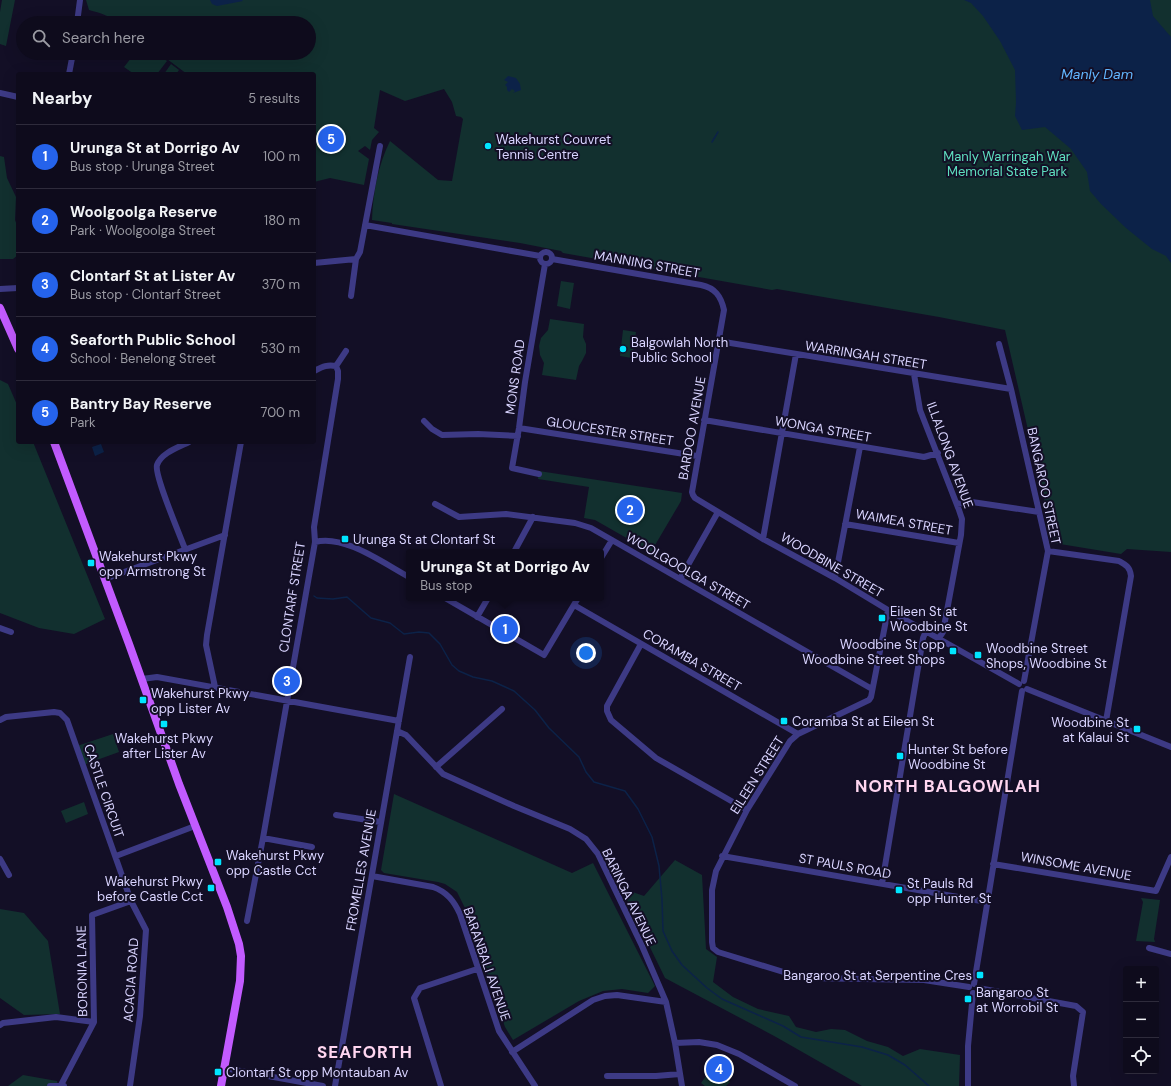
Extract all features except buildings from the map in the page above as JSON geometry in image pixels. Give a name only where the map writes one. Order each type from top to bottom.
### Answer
[{"type":"main road","points":[[0,308],[16,344]]},
{"type":"main road","points":[[55,444],[195,826],[228,907],[236,933],[241,956],[240,981],[221,1086]]},
{"type":"street","points":[[78,16],[80,0]]},
{"type":"street","points":[[69,72],[72,60]]},
{"type":"street","points":[[0,93],[16,97]]},
{"type":"street","points":[[351,296],[356,259],[360,252],[380,146]]},
{"type":"street","points":[[365,226],[540,256]]},
{"type":"street","points":[[544,252],[548,252],[551,254],[552,259],[550,263],[545,264],[542,262],[540,256],[544,252]]},
{"type":"street","points":[[316,263],[356,259]]},
{"type":"street","name":"MANNING STREET","points":[[552,259],[709,287],[718,294],[724,310]]},
{"type":"street","name":"MONS ROAD","points":[[538,474],[512,468],[545,264]]},
{"type":"street","points":[[0,289],[16,288]]},
{"type":"street","name":"BARDOO AVENUE","points":[[718,512],[695,498],[692,495],[692,492],[697,456],[724,310]]},
{"type":"street","name":"WARRINGAH STREET","points":[[718,341],[1011,389]]},
{"type":"street","name":"BANGAROO STREET","points":[[999,344],[1011,389],[1048,551],[1021,682]]},
{"type":"street","points":[[316,370],[324,366],[336,366],[346,351]]},
{"type":"street","points":[[763,539],[796,354]]},
{"type":"street","name":"CLONTARF STREET","points":[[247,921],[263,838],[314,542],[314,527],[338,379],[338,371],[336,366]]},
{"type":"street","name":"ILLALONG AVENUE","points":[[914,374],[920,410],[938,453],[962,519],[962,528],[943,632],[939,638]]},
{"type":"street","name":"WONGA STREET","points":[[704,420],[924,457],[938,453]]},
{"type":"street","points":[[424,421],[432,429],[442,435],[478,434],[518,436]]},
{"type":"street","name":"GLOUCESTER STREET","points":[[519,428],[697,456]]},
{"type":"street","points":[[175,444],[177,449]]},
{"type":"street","points":[[185,549],[157,472],[157,465],[166,454],[186,444]]},
{"type":"street","points":[[215,687],[206,645],[207,635],[241,444]]},
{"type":"street","points":[[835,578],[860,447]]},
{"type":"street","points":[[957,504],[972,502],[1039,512]]},
{"type":"street","name":"WOOLGOOLGA STREET","points":[[436,504],[459,517],[506,514],[575,523],[591,528],[872,689]]},
{"type":"street","points":[[680,579],[718,512]]},
{"type":"street","name":"WOODBINE STREET","points":[[718,512],[763,539],[835,578],[888,610],[1021,682]]},
{"type":"street","points":[[516,549],[533,517]]},
{"type":"street","name":"WAIMEA STREET","points":[[845,524],[959,543]]},
{"type":"street","points":[[105,579],[224,535]]},
{"type":"street","points":[[314,542],[325,540],[355,547],[406,576]]},
{"type":"street","points":[[604,553],[612,540]]},
{"type":"street","points":[[1048,551],[1119,561],[1127,565],[1130,570],[1106,721]]},
{"type":"street","points":[[449,601],[544,655],[576,601]]},
{"type":"street","points":[[477,617],[486,601]]},
{"type":"street","name":"CORAMBA STREET","points":[[574,605],[798,734]]},
{"type":"street","name":"EILEEN STREET","points":[[888,610],[871,697],[866,703],[792,738],[747,810],[722,856],[716,871],[712,890],[713,948],[718,952],[803,978],[924,980],[974,988]]},
{"type":"street","points":[[0,628],[11,632]]},
{"type":"street","points":[[882,884],[923,638],[926,631]]},
{"type":"street","points":[[641,644],[607,706],[607,711],[611,720],[656,758],[747,810]]},
{"type":"street","name":"FROMELLES AVENUE","points":[[335,1086],[410,657]]},
{"type":"street","points":[[142,679],[156,677],[399,721]]},
{"type":"street","points":[[968,1086],[968,1046],[974,988],[987,902],[1024,690],[1027,685],[1021,682]]},
{"type":"street","points":[[1024,690],[1171,747]]},
{"type":"street","points":[[436,767],[502,709]]},
{"type":"street","name":"CASTLE CIRCUIT","points":[[0,720],[6,717],[54,712],[60,713],[67,720],[116,856],[195,826]]},
{"type":"street","name":"BARINGA AVENUE","points":[[397,731],[406,735],[443,774],[570,829],[586,839],[598,854],[642,946],[666,1002],[682,1086]]},
{"type":"street","points":[[336,815],[380,822]]},
{"type":"street","points":[[263,838],[312,847]]},
{"type":"street","name":"ACACIA ROAD","points":[[116,856],[131,901],[146,930],[140,1016],[130,1086]]},
{"type":"street","name":"ST PAULS ROAD","points":[[722,856],[987,902]]},
{"type":"street","name":"WINSOME AVENUE","points":[[994,864],[1156,891],[1171,857]]},
{"type":"street","points":[[0,859],[9,875]]},
{"type":"street","name":"BARANBALI AVENUE","points":[[372,876],[442,890],[455,904],[460,914],[499,1031],[535,1086]]},
{"type":"street","name":"BORONIA LANE","points":[[62,1086],[94,1022],[92,915],[131,901]]},
{"type":"street","points":[[1148,948],[1171,954]]},
{"type":"street","points":[[441,1086],[414,998],[420,988],[477,968]]},
{"type":"street","points":[[974,988],[1076,1006],[1083,1012],[1073,1076],[1074,1086]]},
{"type":"street","points":[[512,1052],[593,1000],[605,996],[617,995],[666,1002]]},
{"type":"street","points":[[0,1026],[3,1023],[56,1017],[94,1022]]},
{"type":"street","points":[[675,1043],[704,1043],[725,1048],[795,1086]]},
{"type":"street","points":[[224,1068],[323,1086]]},
{"type":"street","points":[[607,1076],[680,1074]]},
{"type":"street","points":[[50,1086],[62,1086]]},
{"type":"green space","points":[[2,0],[15,0],[6,46],[0,44],[0,12]]},
{"type":"green space","name":"Manly Warringah War Memorial State Park","points":[[86,0],[1171,0],[1171,552],[1127,549],[1121,554],[1054,543],[1005,330],[939,317],[777,289],[772,290],[563,253],[561,251],[520,243],[372,220],[377,179],[382,160],[390,141],[438,180],[452,181],[463,119],[456,116],[452,102],[444,89],[405,101],[380,90],[374,128],[379,132],[372,140],[370,150],[365,146],[358,151],[369,159],[364,185],[330,178],[316,182],[316,72],[184,72],[168,60],[316,60],[316,16],[107,16],[89,10]]},
{"type":"green space","points":[[130,60],[167,61],[159,72],[131,72],[124,67]]},
{"type":"green space","points":[[171,64],[179,70],[178,72],[165,72]]},
{"type":"green space","points":[[0,156],[4,157],[7,178],[16,197],[16,257],[13,259],[0,259]]},
{"type":"green space","points":[[561,281],[574,283],[570,309],[557,306]]},
{"type":"green space","points":[[550,319],[584,324],[583,337],[586,344],[586,353],[579,366],[576,380],[542,375],[544,363],[540,355],[539,346],[541,338],[548,330]]},
{"type":"green space","points":[[623,330],[636,332],[632,358],[620,356]]},
{"type":"green space","points":[[0,380],[8,384],[16,402],[16,444],[34,444],[105,619],[74,634],[39,628],[0,613]]},
{"type":"green space","points":[[539,471],[682,493],[681,501],[651,552],[595,520],[584,518],[589,487],[538,479]]},
{"type":"green space","points":[[113,734],[119,752],[83,765],[77,746]]},
{"type":"green space","points":[[394,794],[572,873],[593,863],[655,986],[648,993],[622,989],[603,991],[579,1001],[513,1040],[505,1027],[466,910],[457,892],[445,884],[384,873],[381,870]]},
{"type":"green space","points":[[84,802],[88,814],[66,823],[61,811]]},
{"type":"green space","points":[[675,860],[702,875],[706,949],[717,957],[713,982],[733,997],[758,1009],[789,1016],[796,1027],[816,1032],[831,1029],[845,1030],[867,1041],[888,1047],[903,1056],[920,1049],[960,1055],[959,1086],[862,1086],[776,1037],[665,978],[621,888],[644,896]]},
{"type":"green space","points":[[1141,898],[1160,900],[1154,939],[1155,942],[1136,941],[1143,902]]},
{"type":"green space","points":[[0,909],[24,913],[48,941],[60,1014],[24,1015],[0,998]]},
{"type":"green space","points":[[712,1068],[730,1082],[726,1086],[705,1086],[701,1083]]},
{"type":"green space","points":[[23,1075],[57,1081],[58,1086],[8,1086]]},
{"type":"water","points":[[210,0],[243,1],[217,6],[212,4]]},
{"type":"water","name":"Manly Dam","points":[[964,0],[1150,0],[1153,16],[1171,37],[1171,263],[1166,256],[1152,249],[1126,228],[1101,204],[1090,191],[1087,172],[1071,149],[1045,127],[1022,130],[1015,116],[1015,70],[1000,41],[983,16],[971,3]]},
{"type":"water","points":[[508,76],[516,78],[520,84],[521,90],[513,93],[515,91],[512,89],[509,92],[507,90],[505,85],[508,82],[504,80]]},
{"type":"water","points":[[101,444],[104,452],[95,456],[92,447]]},
{"type":"waterway","points":[[712,142],[718,132]]},
{"type":"waterway","points":[[314,596],[317,598],[333,599],[347,597],[371,618],[390,623],[404,634],[419,632],[429,633],[440,644],[452,665],[459,671],[473,677],[492,681],[514,691],[535,710],[549,728],[579,757],[586,772],[594,782],[625,791],[638,809],[652,837],[659,866],[663,931],[672,951],[682,965],[707,988],[722,999],[783,1026],[801,1037],[862,1047],[888,1055],[905,1065],[929,1086]]},
{"type":"place","name":"Bantry Bay Reserve","points":[[331,139]]},
{"type":"place","name":"Wakehurst Couvret Tennis Centre","points":[[488,146]]},
{"type":"place","name":"Balgowlah North Public School","points":[[623,349]]},
{"type":"place","name":"Woolgoolga Reserve","points":[[630,510]]},
{"type":"place","name":"Urunga St at Clontarf St","points":[[345,539]]},
{"type":"place","name":"Wakehurst Pkwy opp Armstrong St","points":[[91,563]]},
{"type":"place","name":"Eileen St at Woodbine St","points":[[882,618]]},
{"type":"place","name":"Urunga St at Dorrigo Av","points":[[505,629]]},
{"type":"place","name":"Woodbine St opp Woodbine Street Shops","points":[[953,651]]},
{"type":"place","name":"Woodbine Street Shops, Woodbine St","points":[[978,655]]},
{"type":"place","name":"Clontarf St at Lister Av","points":[[287,681]]},
{"type":"place","name":"Wakehurst Pkwy opp Lister Av","points":[[143,700]]},
{"type":"place","name":"Coramba St at Eileen St","points":[[784,721]]},
{"type":"place","name":"Wakehurst Pkwy after Lister Av","points":[[164,724]]},
{"type":"place","name":"Woodbine St at Kalaui St","points":[[1137,729]]},
{"type":"place","name":"Hunter St before Woodbine St","points":[[900,756]]},
{"type":"place","name":"Wakehurst Pkwy opp Castle Cct","points":[[218,862]]},
{"type":"place","name":"Wakehurst Pkwy before Castle Cct","points":[[211,888]]},
{"type":"place","name":"St Pauls Rd opp Hunter St","points":[[899,890]]},
{"type":"place","name":"Bangaroo St at Serpentine Cres","points":[[980,975]]},
{"type":"place","name":"Bangaroo St at Worrobil St","points":[[968,999]]},
{"type":"place","name":"Seaforth Public School","points":[[719,1069]]},
{"type":"place","name":"Clontarf St opp Montauban Av","points":[[218,1072]]},
{"type":"district","name":"NORTH BALGOWLAH","points":[[948,786]]},
{"type":"district","name":"SEAFORTH","points":[[365,1052]]}]
